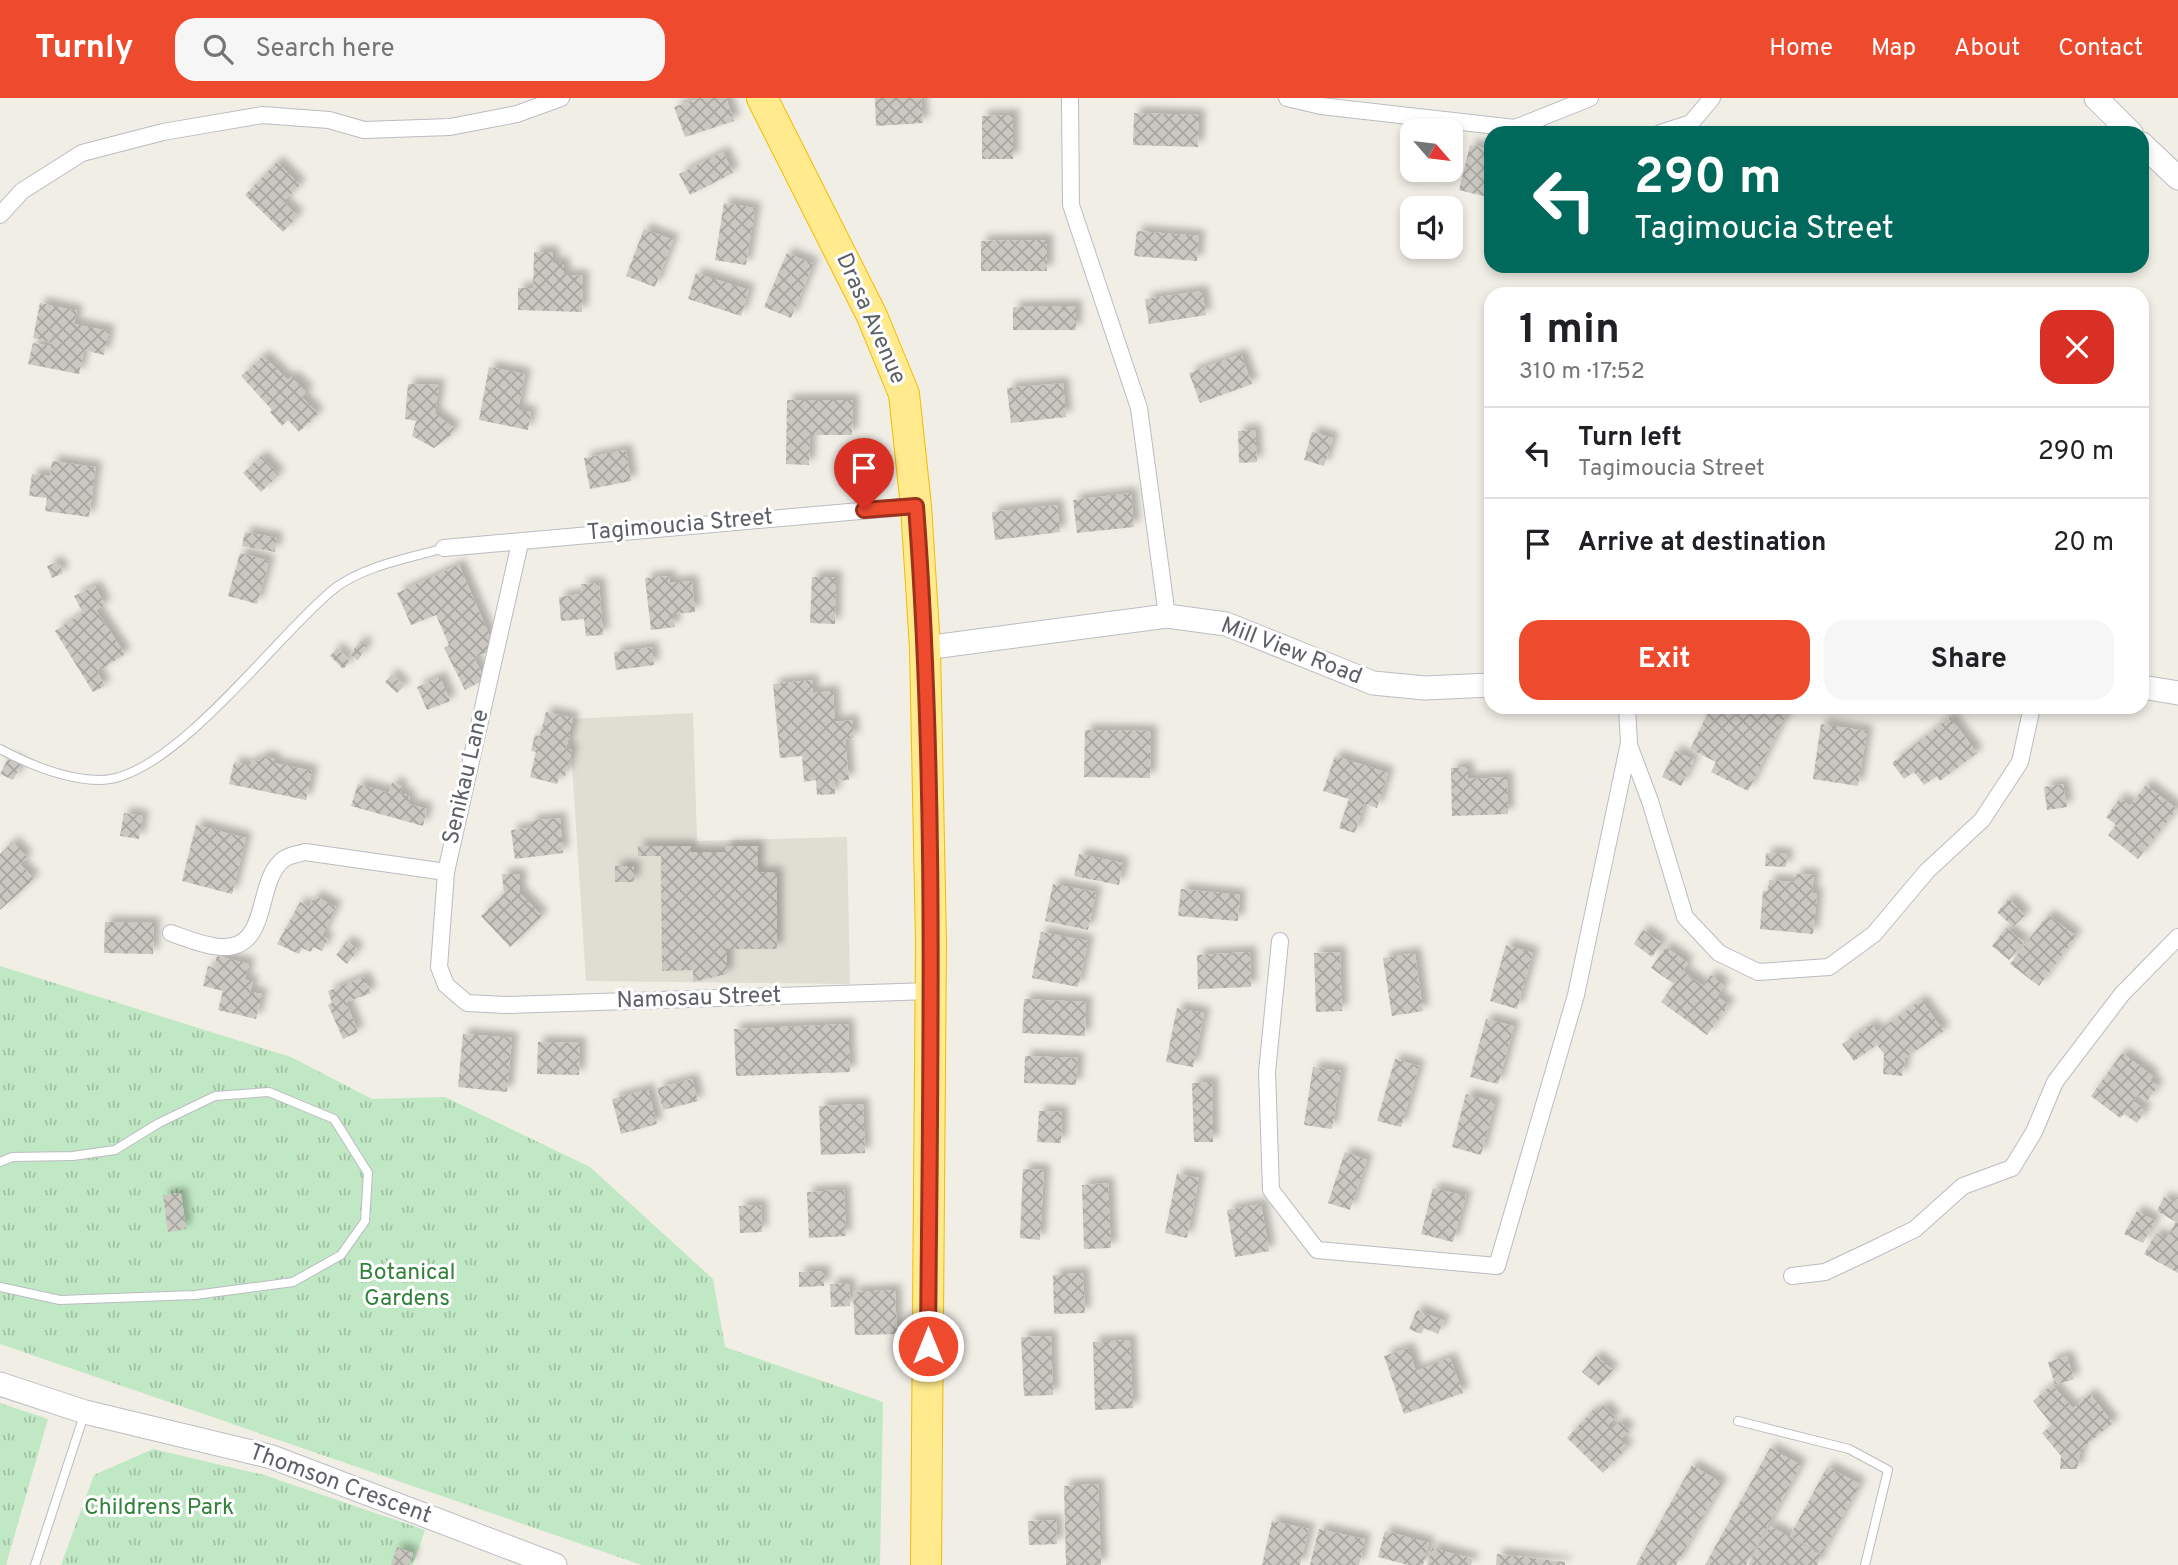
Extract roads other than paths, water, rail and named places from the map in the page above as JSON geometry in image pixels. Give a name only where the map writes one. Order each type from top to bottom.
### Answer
[{"type":"highway","name":"Drasa Avenue","points":[[762,98],[872,316],[904,394],[916,506],[925,648],[931,992],[926,1565]]},
{"type":"street","points":[[0,215],[22,191],[82,153],[163,132],[262,115],[329,120],[364,130],[438,128],[482,122],[561,98]]},
{"type":"street","points":[[1070,98],[1071,205],[1139,408],[1167,616]]},
{"type":"street","points":[[1287,98],[1321,106],[1497,126]]},
{"type":"street","points":[[1520,126],[1590,98]]},
{"type":"street","points":[[1682,126],[1691,123],[1712,98]]},
{"type":"street","points":[[2096,98],[2124,126]]},
{"type":"street","points":[[2149,151],[2178,178]]},
{"type":"street","name":"Tagimoucia Street","points":[[444,548],[916,506]]},
{"type":"street","name":"Senikau Lane","points":[[467,1003],[446,985],[439,967],[446,872],[520,543]]},
{"type":"street","name":"Mill View Road","points":[[925,648],[1167,616],[1226,624],[1373,684],[1425,688],[1484,685]]},
{"type":"street","points":[[2149,688],[2178,693]]},
{"type":"street","points":[[1280,941],[1267,1072],[1271,1190],[1317,1250],[1497,1266],[1576,995],[1629,743],[1627,714]]},
{"type":"street","points":[[1629,743],[1650,801],[1685,917],[1719,953],[1758,972],[1829,967],[1874,934],[1927,871],[1982,820],[2020,762],[2030,714]]},
{"type":"street","points":[[172,933],[215,947],[238,945],[252,933],[271,878],[284,859],[305,852],[446,872]]},
{"type":"street","points":[[1792,1276],[1825,1272],[1882,1245],[1914,1229],[1963,1186],[2012,1168],[2034,1132],[2055,1082],[2122,994],[2178,937]]},
{"type":"street","name":"Namosau Street","points":[[467,1003],[505,1005],[931,992]]},
{"type":"street","name":"Thomson Crescent","points":[[0,1384],[85,1412],[272,1457],[555,1565]]},
{"type":"lane","points":[[0,749],[28,764],[58,773],[102,780],[149,764],[254,672],[300,618],[338,586],[377,569],[444,548]]},
{"type":"lane","points":[[0,1162],[12,1157],[74,1156],[115,1150],[159,1123],[215,1096],[269,1092],[334,1119],[368,1173],[365,1221],[341,1255],[293,1282],[195,1295],[60,1300],[0,1287]]},
{"type":"lane","points":[[35,1565],[85,1412]]},
{"type":"lane","points":[[1738,1421],[1849,1449],[1888,1470],[1865,1565]]},
{"type":"park label","name":"Botanical Gardens","points":[[407,1286]]},
{"type":"park label","name":"Childrens Park","points":[[159,1508]]}]
